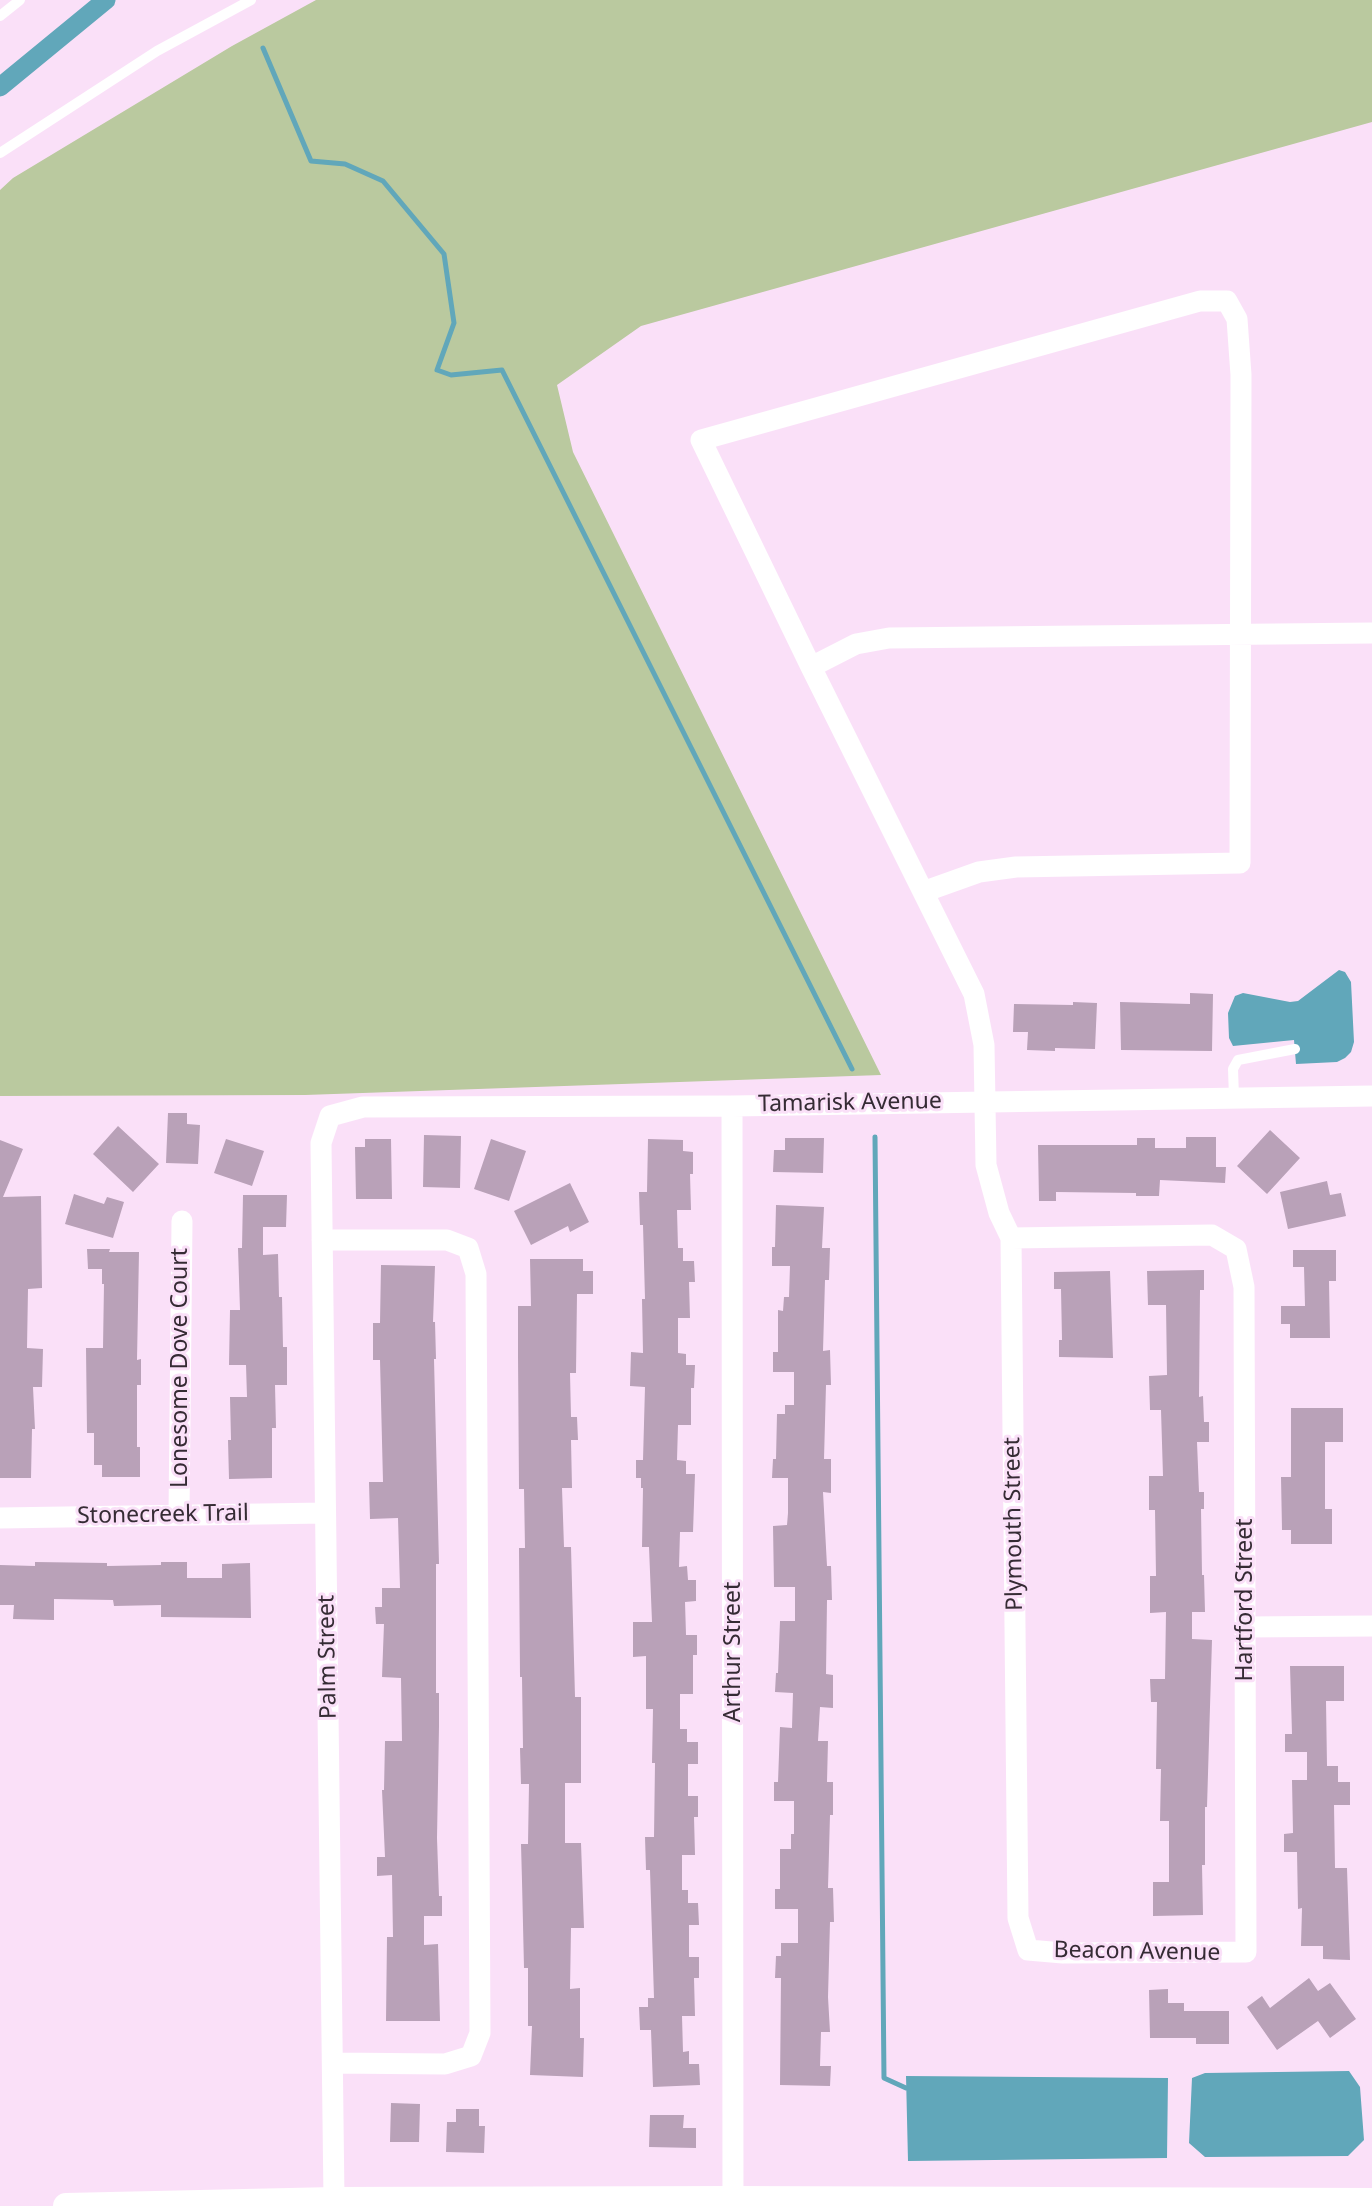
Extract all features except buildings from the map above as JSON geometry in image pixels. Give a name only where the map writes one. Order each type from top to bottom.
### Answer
[{"type":"street","name":"Plymouth Street","points":[[1028,1950],[1018,1918],[1011,1238],[999,1213],[986,1165],[984,1045],[974,994],[701,440],[1200,301],[1227,301],[1237,319],[1241,375],[1241,634]]},
{"type":"street","points":[[923,892],[979,872],[1016,867],[1240,863],[1241,634]]},
{"type":"street","points":[[811,667],[856,644],[889,638],[1372,634]]},
{"type":"street","name":"Tamarisk Avenue","points":[[330,1116],[363,1107],[732,1106],[1372,1096]]},
{"type":"street","name":"Arthur Street","points":[[732,1106],[733,2202]]},
{"type":"street","name":"Palm Street","points":[[330,1116],[321,1143],[334,2200]]},
{"type":"street","name":"Lonesome Dove Court","points":[[180,1515],[181,1221]]},
{"type":"street","name":"Hartford Street","points":[[1011,1238],[1212,1235],[1236,1249],[1244,1287],[1246,1952]]},
{"type":"street","points":[[322,1240],[447,1240],[468,1248],[476,1274],[480,2033],[471,2056],[445,2064],[333,2063]]},
{"type":"street","name":"Stonecreek Trail","points":[[0,1518],[325,1513]]},
{"type":"street","points":[[1245,1627],[1372,1626]]},
{"type":"street","name":"Beacon Avenue","points":[[1028,1950],[1063,1953],[1246,1952]]},
{"type":"street","points":[[66,2206],[334,2200],[1372,2201]]},
{"type":"lane","points":[[0,16],[20,0]]},
{"type":"lane","points":[[0,153],[157,51],[251,0]]},
{"type":"lane","points":[[1234,1097],[1233,1069],[1238,1060],[1295,1049]]},
{"type":"green space","points":[[316,0],[1372,0],[1372,122],[641,326],[557,385],[573,452],[881,1075],[305,1095],[0,1096],[0,190],[13,178],[232,46]]},
{"type":"water","points":[[1339,970],[1345,972],[1351,982],[1354,1042],[1351,1052],[1345,1058],[1337,1062],[1296,1064],[1294,1040],[1233,1046],[1229,1038],[1228,1013],[1235,996],[1243,993],[1290,1002],[1298,1001]]},
{"type":"water","points":[[1349,2071],[1360,2087],[1364,2140],[1348,2156],[1205,2157],[1189,2143],[1192,2078],[1205,2073]]},
{"type":"water","points":[[906,2076],[1168,2078],[1167,2158],[908,2161]]},
{"type":"waterway","points":[[0,87],[106,0]]},
{"type":"waterway","points":[[263,48],[311,161],[345,164],[383,181],[444,254],[454,323],[437,370],[451,375],[502,370],[852,1069]]},
{"type":"waterway","points":[[875,1137],[884,2078],[906,2088]]}]
